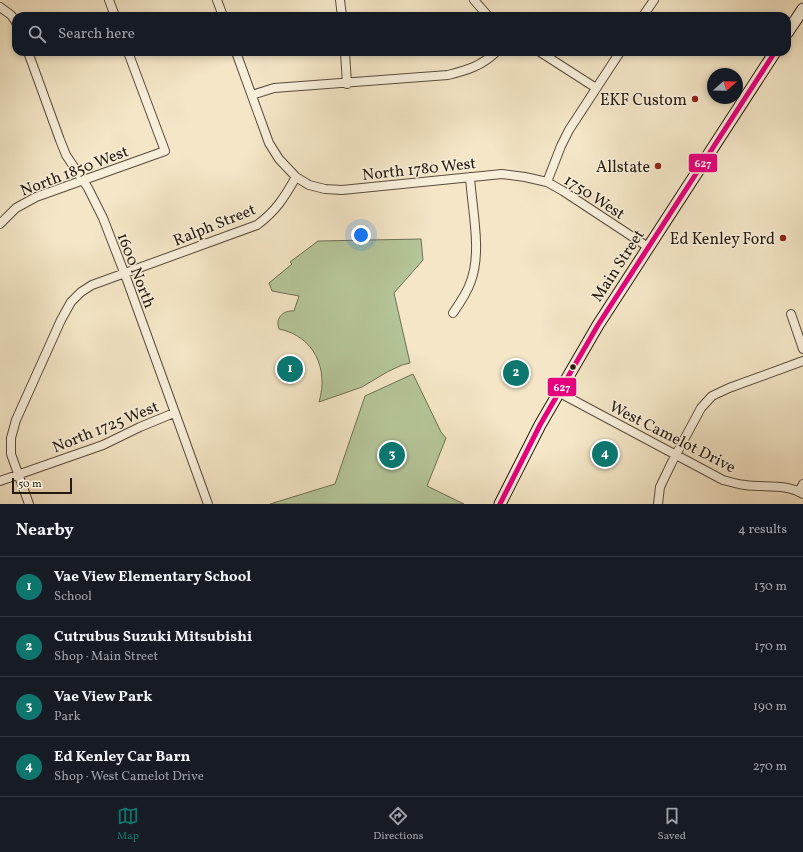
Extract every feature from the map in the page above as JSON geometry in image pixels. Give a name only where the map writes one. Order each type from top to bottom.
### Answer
[{"type":"main road","points":[[791,27],[803,9]]},
{"type":"main road","name":"Main Street","points":[[500,504],[524,453],[558,392],[615,297],[772,56]]},
{"type":"street","points":[[109,0],[114,12]]},
{"type":"street","points":[[217,0],[222,12]]},
{"type":"street","points":[[340,0],[342,12]]},
{"type":"street","points":[[474,0],[484,12]]},
{"type":"street","points":[[645,12],[652,1]]},
{"type":"street","points":[[0,7],[12,16]]},
{"type":"street","name":"1600 North","points":[[29,56],[66,155],[88,188],[103,218],[208,504]]},
{"type":"street","name":"North 1850 West","points":[[0,224],[16,208],[36,197],[165,151],[129,56]]},
{"type":"street","name":"North 1780 West","points":[[237,56],[269,143],[279,159],[296,177],[309,185],[325,189],[342,190],[502,174],[547,182]]},
{"type":"street","points":[[345,56],[347,84]]},
{"type":"street","points":[[252,95],[274,88],[347,84],[448,75],[469,70],[488,60],[492,56]]},
{"type":"street","points":[[546,56],[596,88]]},
{"type":"street","points":[[547,182],[569,130],[617,56]]},
{"type":"street","name":"Ralph Street","points":[[29,504],[11,454],[11,438],[16,420],[61,320],[71,302],[81,292],[92,285],[257,225],[269,216],[280,204],[296,177]]},
{"type":"street","points":[[453,313],[471,282],[475,266],[476,251],[470,177]]},
{"type":"street","name":"1750 West","points":[[547,182],[648,247]]},
{"type":"street","points":[[791,314],[803,349]]},
{"type":"street","points":[[658,504],[660,487],[675,455],[701,408],[712,396],[803,360]]},
{"type":"street","name":"West Camelot Drive","points":[[558,392],[723,480],[745,485],[775,486],[801,493]]},
{"type":"street","name":"North 1725 West","points":[[0,481],[103,445],[140,427],[174,413]]},
{"type":"street","points":[[801,493],[803,484]]},
{"type":"green space","points":[[421,239],[423,260],[394,293],[410,363],[387,372],[362,387],[319,402],[322,390],[322,378],[320,366],[316,356],[310,346],[291,333],[279,329],[278,325],[279,318],[283,313],[294,311],[299,296],[272,291],[269,283],[292,264],[290,262],[318,241]]},
{"type":"green space","points":[[413,374],[441,432],[446,438],[427,486],[464,504],[270,504],[335,484],[365,396]]},
{"type":"transit line","name":"627","points":[[500,504],[540,425],[598,325],[772,56]]},
{"type":"place","name":"EKF Custom","points":[[695,99]]},
{"type":"place","name":"Allstate","points":[[658,166]]},
{"type":"place","name":"Ed Kenley Ford","points":[[783,238]]},
{"type":"place","name":"Vae View Elementary School","points":[[290,369]]},
{"type":"place","name":"Cutrubus Suzuki Mitsubishi","points":[[516,373]]},
{"type":"place","name":"Ed Kenley Car Barn","points":[[605,454]]},
{"type":"place","name":"Vae View Park","points":[[392,455]]}]
